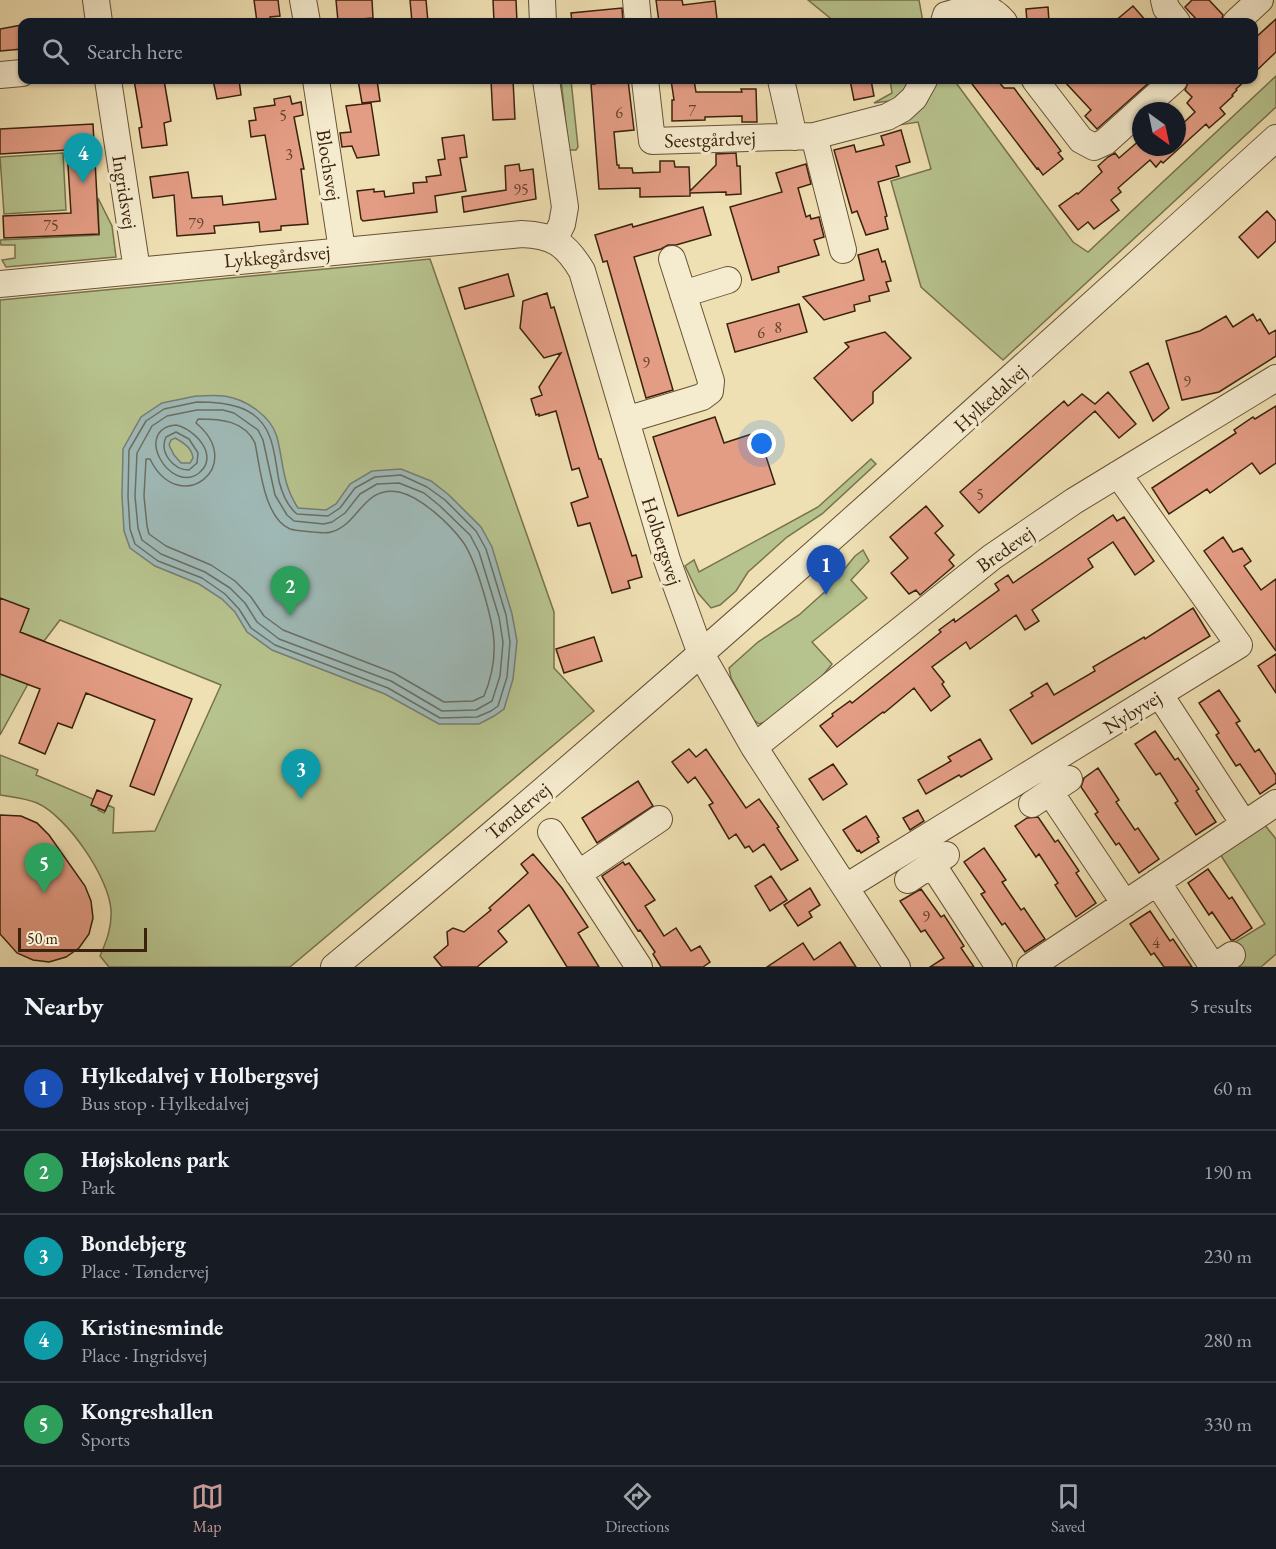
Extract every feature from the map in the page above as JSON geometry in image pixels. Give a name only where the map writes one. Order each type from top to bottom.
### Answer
[{"type":"street","points":[[96,0],[98,18]]},
{"type":"street","points":[[303,0],[306,18]]},
{"type":"street","points":[[542,0],[543,18]]},
{"type":"street","points":[[636,0],[638,18]]},
{"type":"street","points":[[1164,0],[1166,8],[1174,18]]},
{"type":"street","points":[[1240,18],[1260,0]]},
{"type":"street","points":[[945,18],[946,15],[985,5],[996,11],[1001,18]]},
{"type":"street","points":[[0,75],[18,73]]},
{"type":"street","name":"Ingridsvej","points":[[109,84],[137,270]]},
{"type":"street","name":"Blochsvej","points":[[317,84],[342,250]]},
{"type":"street","points":[[547,84],[565,207],[562,224],[554,240]]},
{"type":"street","name":"Seestgårdvej","points":[[645,84],[652,141],[804,136],[887,117],[902,109],[914,98],[922,84]]},
{"type":"street","points":[[783,84],[804,136],[843,250]]},
{"type":"street","points":[[1038,84],[1081,140],[1094,147],[1105,142],[1170,84]]},
{"type":"street","name":"Hylkedalvej","points":[[701,654],[908,472],[1276,138]]},
{"type":"street","name":"Lykkegårdsvej","points":[[0,284],[522,234],[541,234],[554,240]]},
{"type":"street","name":"Holbergsvej","points":[[554,240],[572,254],[582,271],[667,560],[701,654],[754,747],[897,967]]},
{"type":"street","points":[[626,420],[702,397],[710,391],[711,381],[672,259]]},
{"type":"street","points":[[683,294],[728,280]]},
{"type":"street","name":"Bredevej","points":[[754,747],[992,557],[1074,501],[1276,378]]},
{"type":"street","name":"Nybyvej","points":[[846,887],[1239,645],[1118,474]]},
{"type":"street","name":"Tøndervej","points":[[334,967],[701,654]]},
{"type":"street","points":[[1160,695],[1244,824]]},
{"type":"street","points":[[1050,791],[1125,904]]},
{"type":"street","points":[[1030,967],[1276,803]]},
{"type":"street","points":[[578,874],[659,819]]},
{"type":"street","points":[[551,832],[639,967]]},
{"type":"street","points":[[908,880],[939,860],[999,967]]},
{"type":"street","points":[[1158,882],[1220,963]]},
{"type":"green space","points":[[808,0],[919,0],[922,18],[830,18]]},
{"type":"green space","points":[[1276,76],[1276,107],[1003,360],[921,287],[891,181],[931,169],[918,122],[899,125],[889,101],[874,103],[892,93],[891,84],[957,84],[1073,242],[1088,252]]},
{"type":"green space","points":[[561,84],[571,84],[578,147],[576,150],[569,150]]},
{"type":"green space","points":[[63,153],[66,210],[4,214],[0,157]]},
{"type":"green space","points":[[98,198],[112,226],[116,257],[6,267],[2,260],[15,258],[15,245],[1,245],[0,240],[99,235]]},
{"type":"green space","points":[[430,259],[554,612],[554,668],[594,711],[290,967],[109,967],[100,956],[110,929],[111,911],[109,898],[95,866],[73,834],[49,810],[32,801],[0,795],[0,755],[38,770],[36,775],[93,799],[98,810],[104,813],[108,805],[114,808],[113,833],[155,831],[221,685],[60,620],[44,641],[20,632],[0,598],[0,300]]},
{"type":"green space","points":[[871,459],[876,464],[822,514],[787,537],[748,572],[736,591],[720,605],[711,608],[698,593],[685,566],[694,560],[699,572],[818,507]]},
{"type":"green space","points":[[863,550],[869,561],[851,580],[867,598],[812,642],[832,664],[820,679],[765,722],[759,724],[754,720],[731,678],[729,668],[758,642],[799,615],[829,588],[855,556]]},
{"type":"green space","points":[[1,674],[28,684],[0,735],[0,678]]},
{"type":"green space","points":[[1264,824],[1276,839],[1276,954],[1261,967],[1235,967],[1230,945],[1265,924],[1220,854]]},
{"type":"water","points":[[196,396],[221,396],[241,401],[257,410],[274,429],[286,482],[298,508],[326,510],[336,504],[350,484],[372,471],[401,469],[431,481],[449,495],[481,527],[492,547],[512,614],[517,641],[513,679],[504,709],[479,724],[439,724],[385,694],[272,650],[247,632],[235,612],[222,599],[199,584],[155,566],[130,548],[124,531],[123,449],[141,417],[162,403]],"holes":[[[175,438],[191,451],[193,458],[190,463],[181,463],[174,455],[169,445]]]},
{"type":"building","points":[[254,0],[278,0],[280,16],[256,18]]},
{"type":"building","points":[[336,0],[372,0],[373,18],[338,18]]},
{"type":"building","points":[[410,0],[426,0],[428,18],[412,18]]},
{"type":"building","points":[[493,0],[516,0],[517,18],[494,18]]},
{"type":"building","points":[[656,0],[682,0],[683,5],[715,1],[717,18],[658,18]]},
{"type":"building","points":[[1192,0],[1209,0],[1223,15],[1222,18],[1195,18],[1185,7]]},
{"type":"building","points":[[1133,6],[1144,18],[1119,18]]},
{"type":"building","points":[[1048,7],[1049,18],[1027,18],[1026,9]]},
{"type":"building","points":[[622,8],[623,18],[572,18],[571,13]]},
{"type":"building","points":[[1276,19],[1276,52],[1258,69],[1258,35]]},
{"type":"building","points":[[18,26],[18,49],[0,51],[0,29]]},
{"type":"building","points":[[135,84],[165,84],[171,121],[164,123],[167,145],[142,148],[139,128],[142,127]]},
{"type":"building","points":[[214,84],[240,84],[241,95],[217,99]]},
{"type":"building","points":[[359,84],[378,84],[380,101],[362,103]]},
{"type":"building","points":[[491,84],[513,84],[515,119],[493,120]]},
{"type":"building","points":[[591,84],[628,84],[634,130],[614,132],[619,168],[632,168],[633,173],[660,172],[660,161],[674,161],[675,167],[689,167],[690,191],[716,165],[716,154],[736,153],[737,166],[740,166],[741,194],[690,193],[690,196],[640,197],[640,188],[599,189]]},
{"type":"building","points":[[672,84],[695,84],[696,92],[742,92],[741,89],[756,89],[757,122],[742,122],[742,116],[672,121],[672,100],[674,100]]},
{"type":"building","points":[[851,84],[872,84],[874,96],[854,100]]},
{"type":"building","points":[[972,84],[1000,84],[1004,88],[1014,88],[1061,151],[1058,153],[1063,159],[1043,175]]},
{"type":"building","points":[[1067,84],[1148,84],[1097,129],[1085,116],[1091,110]]},
{"type":"building","points":[[1187,84],[1242,84],[1220,108],[1225,114],[1209,128],[1206,124],[1186,142],[1186,120],[1195,112],[1187,103],[1192,97],[1185,90]]},
{"type":"building","points":[[290,96],[292,104],[301,102],[303,115],[294,117],[304,169],[301,169],[308,224],[281,226],[281,230],[260,232],[259,222],[214,226],[215,233],[177,236],[174,195],[153,198],[150,177],[188,172],[192,198],[222,196],[223,205],[276,199],[265,135],[251,137],[249,121],[256,120],[254,108],[275,105],[274,99]]},
{"type":"building","points":[[371,103],[379,155],[357,158],[352,146],[342,147],[340,133],[351,132],[346,106]]},
{"type":"building","points":[[93,124],[99,234],[4,238],[3,216],[71,213],[67,150],[0,154],[0,129]]},
{"type":"building","points":[[901,130],[910,162],[896,166],[899,176],[878,182],[888,229],[866,235],[857,211],[852,213],[834,150],[854,145],[856,152],[884,145],[881,136]]},
{"type":"building","points":[[464,135],[467,157],[460,158],[466,191],[435,196],[437,212],[363,221],[361,219],[357,191],[374,189],[374,192],[384,191],[385,197],[414,193],[413,183],[427,182],[426,177],[441,175],[438,160],[445,159],[442,138]]},
{"type":"building","points":[[1132,147],[1132,156],[1171,156],[1163,163],[1161,161],[1156,167],[1150,160],[1118,188],[1121,192],[1111,200],[1119,210],[1094,229],[1088,222],[1078,230],[1059,206],[1078,194],[1102,172],[1098,166],[1115,153],[1119,158]]},
{"type":"building","points":[[519,164],[520,171],[533,169],[536,199],[464,212],[462,197],[506,190],[505,166]]},
{"type":"building","points":[[806,164],[811,184],[798,188],[806,217],[810,215],[811,219],[819,217],[824,237],[814,240],[819,255],[778,267],[779,272],[752,280],[730,207],[782,192],[776,173]]},
{"type":"building","points":[[703,207],[711,235],[676,245],[668,245],[634,257],[673,390],[646,398],[607,261],[603,262],[595,235]]},
{"type":"building","points":[[1267,211],[1276,221],[1276,241],[1258,258],[1239,237]]},
{"type":"building","points":[[878,249],[882,262],[885,261],[891,281],[886,282],[889,291],[869,296],[870,301],[854,305],[855,311],[824,320],[803,297],[864,280],[858,255]]},
{"type":"building","points":[[508,274],[514,296],[465,309],[459,288]]},
{"type":"building","points":[[547,293],[551,308],[554,307],[599,459],[601,459],[632,556],[636,555],[642,577],[628,581],[630,588],[612,593],[590,523],[578,526],[571,503],[588,497],[579,468],[572,470],[556,411],[536,415],[531,399],[542,395],[539,387],[561,353],[544,358],[520,328],[523,301]]},
{"type":"building","points":[[799,304],[807,332],[735,352],[727,324]]},
{"type":"building","points":[[1253,314],[1257,321],[1260,319],[1269,334],[1276,330],[1276,356],[1219,392],[1182,400],[1166,341],[1200,331],[1226,316],[1233,327]]},
{"type":"building","points":[[885,332],[911,358],[873,392],[873,403],[852,421],[814,378],[849,347],[845,343]]},
{"type":"building","points":[[1148,363],[1169,408],[1153,421],[1130,372]]},
{"type":"building","points":[[1108,392],[1136,424],[1119,438],[1095,411],[979,513],[960,492],[1064,401],[1068,406],[1082,394],[1095,404]]},
{"type":"building","points":[[1276,406],[1276,463],[1260,474],[1252,463],[1210,493],[1207,489],[1169,514],[1152,488],[1236,433],[1234,430],[1253,417],[1255,419]]},
{"type":"building","points":[[715,417],[724,443],[758,432],[775,484],[678,516],[653,437]]},
{"type":"building","points":[[926,506],[943,526],[935,533],[954,555],[949,560],[954,566],[920,595],[916,590],[909,594],[891,573],[908,558],[890,537]]},
{"type":"building","points":[[1113,515],[1117,521],[1124,517],[1154,561],[1135,575],[1113,542],[1088,559],[1093,567],[1032,610],[1039,621],[1025,630],[1016,615],[970,649],[966,642],[932,667],[944,682],[942,684],[950,696],[931,711],[914,688],[837,747],[820,726],[833,716],[832,714],[850,701],[852,703],[941,632],[939,630],[954,619],[955,622],[999,590],[995,584],[1008,575],[1013,583]]},
{"type":"building","points":[[1223,537],[1233,552],[1242,548],[1251,561],[1244,566],[1261,590],[1276,579],[1276,651],[1204,551]]},
{"type":"building","points":[[0,598],[29,609],[20,632],[192,699],[154,795],[130,786],[155,720],[86,693],[72,728],[58,723],[45,754],[19,743],[40,689],[0,674]]},
{"type":"building","points":[[1193,608],[1210,636],[1032,744],[1010,710],[1033,696],[1031,693],[1047,683],[1054,695],[1095,671],[1093,667],[1144,637],[1145,639]]},
{"type":"building","points":[[594,637],[602,661],[564,673],[556,649]]},
{"type":"building","points":[[1276,654],[1276,693],[1258,666]]},
{"type":"building","points":[[1219,690],[1240,721],[1236,723],[1255,752],[1259,749],[1276,775],[1276,783],[1260,794],[1240,764],[1236,766],[1216,735],[1219,733],[1199,703]]},
{"type":"building","points":[[1155,731],[1175,760],[1178,758],[1199,789],[1196,791],[1216,822],[1196,835],[1175,803],[1178,801],[1160,773],[1156,775],[1135,744]]},
{"type":"building","points":[[980,739],[992,759],[926,794],[918,780],[951,761],[948,757]]},
{"type":"building","points":[[689,749],[696,757],[706,749],[746,808],[759,799],[798,860],[781,870],[764,844],[753,852],[749,846],[745,848],[736,834],[729,839],[709,805],[713,803],[695,777],[688,783],[672,762]]},
{"type":"building","points":[[833,764],[847,784],[823,800],[809,779]]},
{"type":"building","points":[[1098,768],[1119,800],[1116,802],[1135,830],[1138,828],[1159,859],[1139,873],[1119,843],[1116,845],[1095,814],[1098,812],[1081,787],[1084,778]]},
{"type":"building","points":[[638,781],[653,806],[597,843],[582,818]]},
{"type":"building","points":[[97,790],[112,796],[105,811],[91,805]]},
{"type":"building","points":[[918,810],[924,821],[910,830],[903,818]]},
{"type":"building","points":[[0,815],[21,816],[37,823],[49,835],[85,886],[91,901],[93,918],[89,934],[79,948],[66,957],[49,962],[33,960],[17,953],[0,934]]},
{"type":"building","points":[[866,816],[879,837],[877,838],[879,842],[861,853],[857,851],[843,830]]},
{"type":"building","points":[[1038,817],[1055,842],[1058,840],[1079,871],[1076,873],[1096,903],[1076,917],[1055,885],[1058,883],[1039,854],[1036,857],[1015,826],[1027,818]]},
{"type":"building","points":[[984,848],[1006,880],[1002,882],[1021,910],[1024,908],[1045,939],[1025,952],[1005,923],[1002,925],[981,894],[985,892],[964,862]]},
{"type":"building","points":[[533,854],[562,888],[588,927],[578,933],[599,967],[567,967],[529,905],[498,931],[507,942],[477,967],[442,967],[434,957],[448,945],[447,932],[453,928],[464,932],[491,910],[489,908],[528,873],[521,864]]},
{"type":"building","points":[[623,862],[625,865],[629,863],[655,900],[645,906],[664,936],[676,928],[691,951],[700,946],[710,962],[703,967],[661,967],[653,954],[655,952],[640,930],[638,931],[602,876]]},
{"type":"building","points":[[1208,869],[1229,899],[1232,897],[1252,928],[1234,940],[1231,940],[1212,912],[1209,915],[1188,883]]},
{"type":"building","points":[[771,876],[787,900],[770,911],[755,886]]},
{"type":"building","points":[[810,888],[820,905],[809,912],[812,917],[798,926],[784,905]]},
{"type":"building","points":[[921,889],[941,917],[944,915],[964,946],[961,948],[974,967],[930,967],[944,958],[925,930],[921,932],[900,901]]},
{"type":"building","points":[[1150,911],[1170,941],[1173,939],[1192,967],[1164,967],[1154,953],[1151,955],[1130,924]]},
{"type":"building","points":[[840,942],[856,967],[767,967],[803,943],[814,960]]},
{"type":"place","name":"Kristinesminde","points":[[83,183]]},
{"type":"place","name":"Hylkedalvej v Holbergsvej","points":[[826,595]]},
{"type":"place","name":"Højskolens park","points":[[290,616]]},
{"type":"place","name":"Bondebjerg","points":[[301,799]]},
{"type":"place","name":"Kongreshallen","points":[[44,893]]}]
